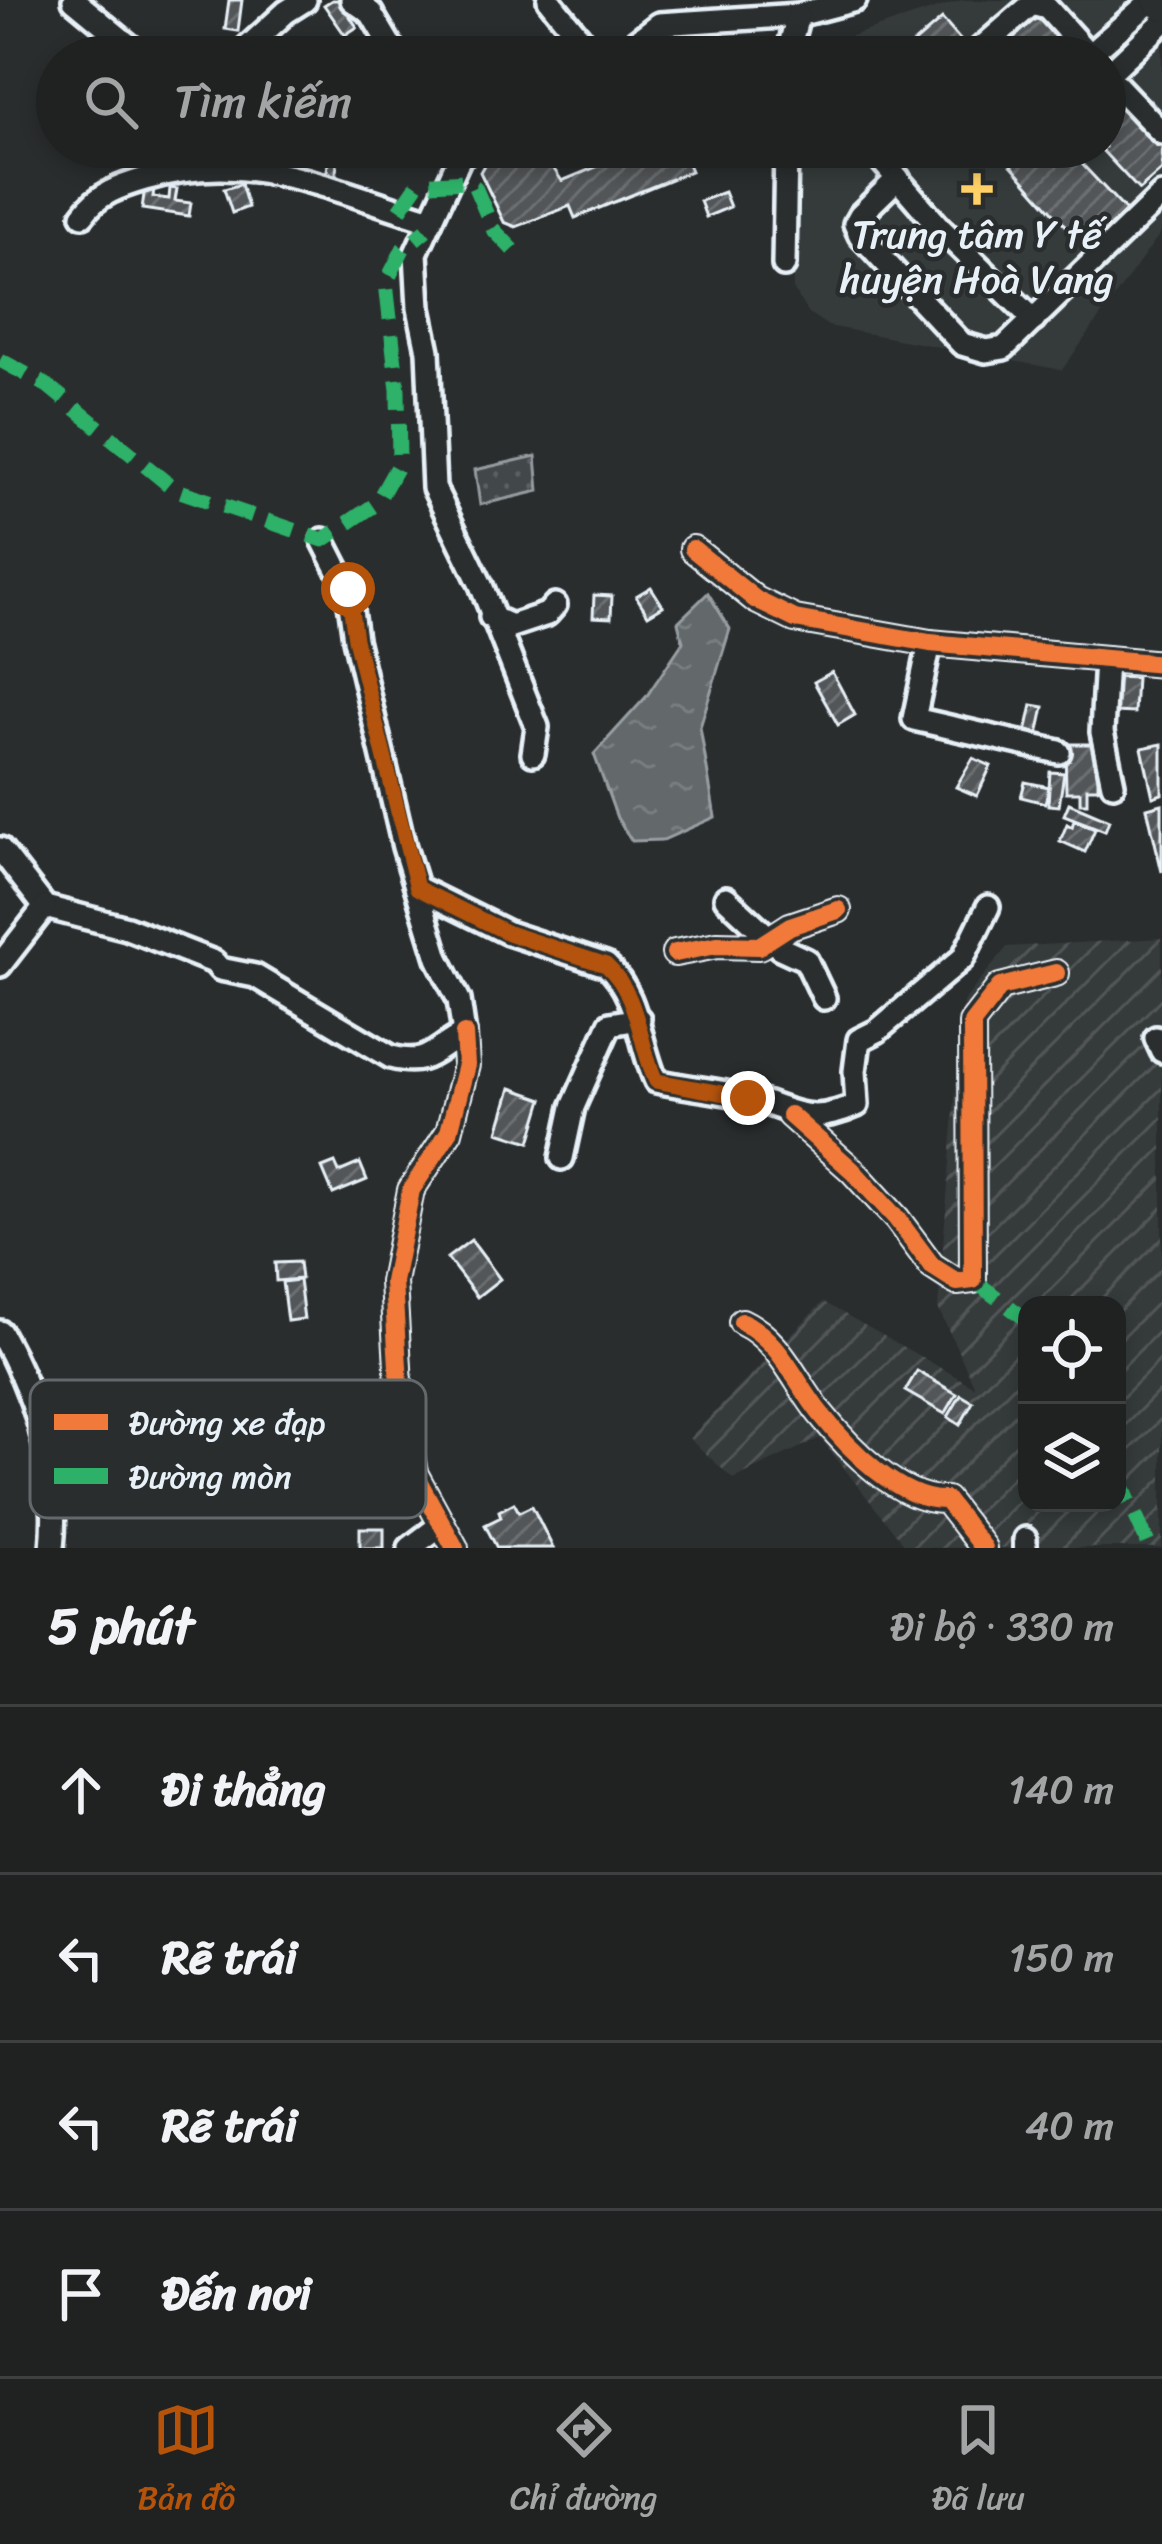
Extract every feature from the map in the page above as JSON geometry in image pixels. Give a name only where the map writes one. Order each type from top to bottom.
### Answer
[{"type":"street","points":[[74,0],[118,36]]},
{"type":"street","points":[[253,36],[271,11],[305,0]]},
{"type":"street","points":[[352,0],[371,14],[384,36]]},
{"type":"street","points":[[549,0],[578,36]]},
{"type":"street","points":[[643,36],[659,24],[706,9],[798,15],[856,0]]},
{"type":"street","points":[[1115,36],[1158,1]]},
{"type":"street","points":[[995,36],[1032,4],[1047,8],[1072,36]]},
{"type":"street","points":[[792,36],[798,15]]},
{"type":"street","points":[[1126,56],[1162,23]]},
{"type":"street","points":[[1126,95],[1162,133]]},
{"type":"street","points":[[83,215],[90,204],[119,187],[165,173],[261,168],[431,220]]},
{"type":"street","points":[[455,168],[416,253],[428,350],[434,488],[481,586],[537,728],[532,754]]},
{"type":"street","points":[[784,265],[785,168]]},
{"type":"street","points":[[890,168],[939,227],[1034,320]]},
{"type":"street","points":[[898,178],[860,214],[855,224],[860,235],[962,344],[986,351],[1004,348],[1162,195]]},
{"type":"street","points":[[323,540],[348,589],[355,639],[417,888],[439,958],[459,1000],[464,1034],[466,1065],[449,1132],[411,1190],[393,1282],[399,1380]]},
{"type":"street","points":[[693,550],[756,600],[783,615],[930,643],[1162,664]]},
{"type":"street","points":[[491,617],[511,626],[547,614],[555,605]]},
{"type":"street","points":[[930,643],[914,719],[1058,752]]},
{"type":"street","points":[[1106,659],[1102,732],[1113,784]]},
{"type":"street","points":[[0,849],[45,907],[127,928],[214,962],[220,969],[256,976],[392,1057],[414,1063],[464,1034]]},
{"type":"street","points":[[417,888],[508,933],[606,965],[619,976],[639,1018],[643,1054],[656,1081],[748,1098],[790,1115],[852,1170],[932,1266],[957,1282],[973,1280],[972,1023],[1000,987],[1056,973]]},
{"type":"street","points":[[726,898],[780,948],[806,960],[824,998]]},
{"type":"street","points":[[0,965],[45,907]]},
{"type":"street","points":[[790,1115],[832,1116],[857,1105],[854,1071],[859,1040],[877,1031],[963,958],[988,907]]},
{"type":"street","points":[[675,953],[717,945],[759,946],[813,916],[838,910]]},
{"type":"street","points":[[562,1158],[573,1107],[610,1024],[639,1018]]},
{"type":"street","points":[[742,1322],[764,1333],[820,1414],[887,1480],[924,1501],[946,1500],[982,1548]]},
{"type":"street","points":[[0,1332],[30,1390]]},
{"type":"street","points":[[426,1494],[455,1548]]},
{"type":"street","points":[[52,1548],[55,1518]]},
{"type":"street","points":[[410,1548],[442,1524]]},
{"type":"shaded area","name":"Trung tâm Y tế huyện Hoà Vang","points":[[962,0],[1125,0],[1162,39],[1162,231],[1062,370],[828,326],[807,312],[793,289],[793,168],[1126,168],[1126,36],[851,36]]},
{"type":"shaded area","points":[[536,456],[539,491],[480,505],[475,470]]},
{"type":"shaded area","points":[[1162,938],[1162,1548],[907,1548],[820,1438],[733,1479],[689,1438],[823,1302],[975,1387],[938,1308],[963,1002],[1007,947]]},
{"type":"water","points":[[708,593],[730,629],[700,727],[715,817],[663,840],[632,841],[617,818],[594,754],[646,697],[683,642],[678,622]]},
{"type":"building","points":[[229,0],[242,0],[238,31],[225,29]]},
{"type":"building","points":[[339,0],[357,27],[345,35],[324,5]]},
{"type":"building","points":[[1038,9],[1064,36],[1011,36]]},
{"type":"building","points":[[942,19],[957,36],[922,36]]},
{"type":"building","points":[[1126,101],[1162,139],[1162,170],[1139,190],[1119,168],[1126,168]]},
{"type":"building","points":[[327,168],[337,168],[335,181],[326,180]]},
{"type":"building","points":[[482,168],[553,168],[562,181],[594,168],[691,171],[575,218],[570,206],[516,227],[504,222],[480,172]]},
{"type":"building","points":[[1014,168],[1086,168],[1126,211],[1086,249]]},
{"type":"building","points":[[241,184],[248,207],[232,213],[224,189]]},
{"type":"building","points":[[145,187],[154,188],[153,197],[169,199],[170,188],[177,189],[175,201],[191,203],[189,216],[142,209]]},
{"type":"building","points":[[724,192],[730,207],[706,217],[700,201]]},
{"type":"building","points":[[651,587],[663,606],[648,615],[636,596]]},
{"type":"building","points":[[594,595],[612,596],[611,618],[593,617]]},
{"type":"building","points":[[832,672],[855,715],[838,725],[814,682]]},
{"type":"building","points":[[1115,677],[1136,678],[1134,713],[1114,712]]},
{"type":"building","points":[[1032,705],[1044,707],[1037,740],[1025,737]]},
{"type":"building","points":[[1065,744],[1098,744],[1098,788],[1087,788],[1087,803],[1080,803],[1080,792],[1066,792]]},
{"type":"building","points":[[1162,744],[1162,794],[1153,797],[1142,748]]},
{"type":"building","points":[[973,758],[991,766],[977,796],[956,787]]},
{"type":"building","points":[[1050,772],[1064,773],[1059,806],[1048,805]]},
{"type":"building","points":[[1025,782],[1049,787],[1045,803],[1021,797]]},
{"type":"building","points":[[1069,803],[1109,820],[1105,831],[1064,815]]},
{"type":"building","points":[[1162,804],[1162,872],[1147,808]]},
{"type":"building","points":[[1074,820],[1095,829],[1085,852],[1060,841],[1067,824],[1072,827]]},
{"type":"building","points":[[511,1088],[543,1099],[530,1142],[498,1132]]},
{"type":"building","points":[[335,1163],[339,1172],[360,1163],[367,1180],[333,1194],[322,1168]]},
{"type":"building","points":[[471,1240],[500,1279],[477,1297],[447,1258]]},
{"type":"building","points":[[299,1262],[301,1279],[276,1281],[275,1263]]},
{"type":"building","points":[[299,1280],[304,1319],[287,1321],[282,1282]]},
{"type":"building","points":[[917,1371],[957,1394],[945,1414],[905,1391]]},
{"type":"building","points":[[961,1395],[973,1402],[960,1425],[948,1417]]},
{"type":"building","points":[[514,1503],[519,1512],[532,1506],[553,1548],[497,1548],[485,1525]]},
{"type":"building","points":[[360,1528],[384,1528],[384,1548],[360,1548]]},
{"type":"marked path","points":[[400,210],[418,184],[464,181],[475,187],[493,229],[520,257]]},
{"type":"marked path","points":[[0,360],[48,386],[174,489],[323,540],[376,504],[399,463],[398,390],[386,283],[403,249],[426,230]]},
{"type":"marked path","points":[[973,1280],[1018,1313]]},
{"type":"marked path","points":[[1126,1494],[1150,1548]]},
{"type":"cycle path","points":[[693,549],[756,600],[795,619],[930,643],[1162,664]]},
{"type":"cycle path","points":[[675,953],[717,945],[759,946],[790,926],[838,910]]},
{"type":"cycle path","points":[[790,1115],[852,1170],[932,1266],[957,1282],[973,1280],[972,1023],[1000,987],[1056,973]]},
{"type":"cycle path","points":[[399,1380],[393,1282],[411,1190],[449,1132],[466,1065],[464,1034]]},
{"type":"cycle path","points":[[742,1322],[777,1350],[820,1413],[860,1456],[911,1492],[946,1500],[983,1548]]},
{"type":"cycle path","points":[[426,1495],[455,1548]]},
{"type":"place","name":"Trung tâm Y tế huyện Hoà Vang","points":[[977,189]]},
{"type":"route","points":[[348,589],[355,639],[417,888],[508,933],[606,965],[619,976],[639,1018],[643,1054],[656,1081],[748,1098]]}]
